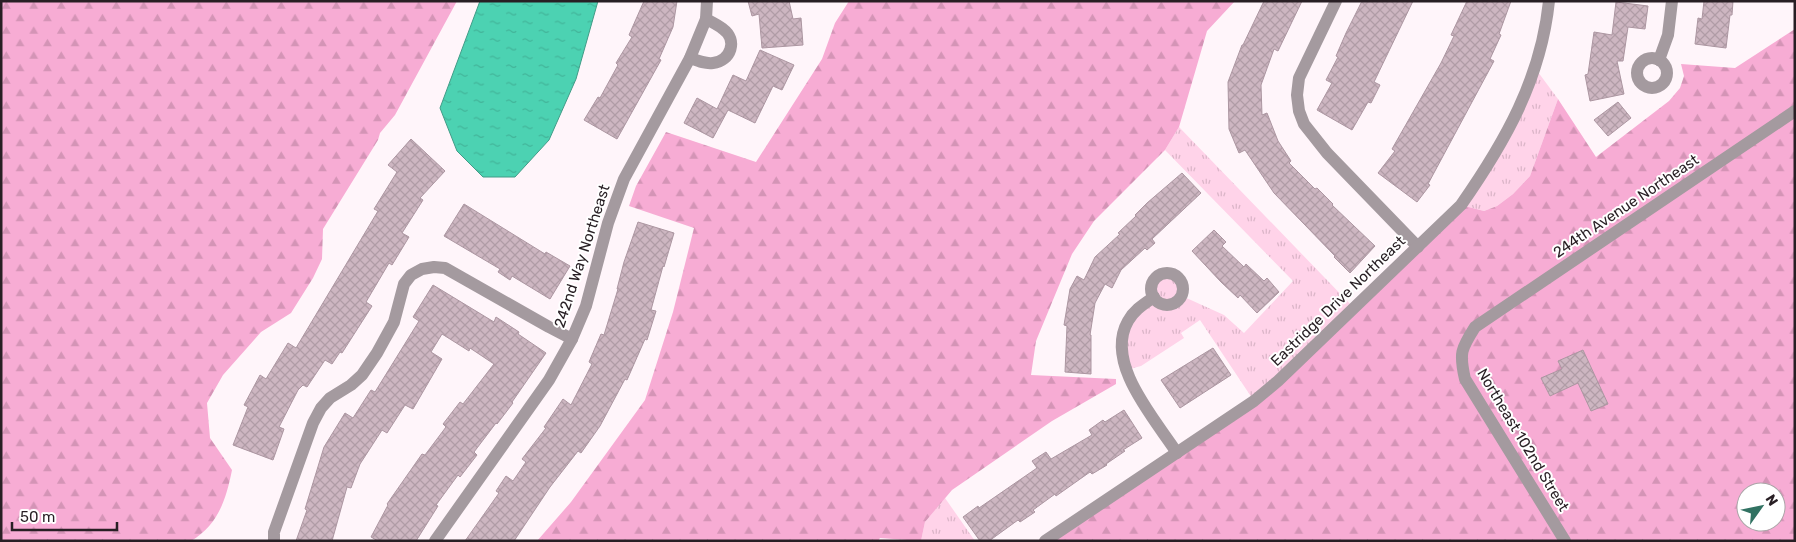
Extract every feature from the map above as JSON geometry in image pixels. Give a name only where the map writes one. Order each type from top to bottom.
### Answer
[{"type":"street","name":"242nd Way Northeast","points":[[435,541],[549,380],[572,338],[586,306],[608,223],[624,179],[690,58],[706,19],[707,1]]},
{"type":"street","points":[[1336,1],[1299,78],[1297,95],[1304,124],[1346,174],[1418,247]]},
{"type":"street","name":"Eastridge Drive Northeast","points":[[1045,541],[1177,453],[1254,400],[1278,381],[1461,205],[1513,122],[1529,86],[1547,19],[1549,1]]},
{"type":"street","points":[[1659,60],[1668,35],[1672,1]]},
{"type":"street","points":[[690,58],[705,63],[716,63],[727,57],[732,47],[730,37],[724,29],[706,19]]},
{"type":"street","name":"244th Avenue Northeast","points":[[1475,327],[1795,111]]},
{"type":"street","points":[[274,541],[274,532],[306,438],[321,408],[330,398],[351,385],[362,375],[390,331],[404,284],[412,275],[422,269],[445,268],[572,338]]},
{"type":"street","points":[[1154,297],[1140,307],[1128,321],[1123,336],[1123,362],[1135,390],[1177,453]]},
{"type":"street","name":"Northeast 102nd Street","points":[[1475,327],[1462,347],[1461,362],[1465,379],[1565,541]]},
{"type":"green space","points":[[1,1],[457,1],[395,115],[380,133],[378,140],[323,229],[322,259],[313,278],[291,313],[261,332],[223,375],[207,403],[210,438],[232,470],[227,492],[219,511],[208,527],[191,541],[1,541]]},
{"type":"green space","points":[[849,1],[1235,1],[1207,31],[1179,127],[1165,150],[1094,221],[1072,254],[1036,341],[1031,375],[1116,379],[1116,384],[1052,421],[952,490],[925,522],[921,541],[880,538],[878,541],[537,541],[571,502],[645,400],[673,312],[694,228],[629,206],[636,186],[666,132],[756,162],[822,59],[835,23]]},
{"type":"green space","points":[[1795,29],[1795,541],[1045,541],[1254,401],[1461,205],[1484,211],[1497,206],[1513,194],[1530,176],[1558,99],[1596,157],[1669,101],[1680,88],[1684,76],[1681,64],[1735,68]]},
{"type":"green space","points":[[1535,68],[1558,99],[1530,176],[1513,194],[1497,206],[1484,211],[1461,205]]},
{"type":"green space","points":[[1179,127],[1354,308],[1254,401],[1200,320],[1181,333],[1184,338],[1141,366],[1126,370],[1123,347],[1124,335],[1149,298],[1154,280],[1160,274],[1166,272],[1176,275],[1182,284],[1182,296],[1224,315],[1244,333],[1293,281],[1165,150]]},
{"type":"green space","points":[[945,498],[975,541],[921,541],[925,522]]},
{"type":"water","points":[[480,1],[598,1],[576,79],[549,140],[515,177],[483,177],[457,151],[440,108]]},
{"type":"building","points":[[644,1],[677,1],[673,27],[659,59],[661,60],[617,139],[584,120],[598,97],[600,98],[618,65],[616,63],[632,37],[629,35]]},
{"type":"building","points":[[748,1],[789,1],[793,19],[801,18],[803,45],[762,48],[759,14],[752,16]]},
{"type":"building","points":[[1264,1],[1302,1],[1278,51],[1274,49],[1261,85],[1262,115],[1267,113],[1278,141],[1291,161],[1289,163],[1375,246],[1350,273],[1274,193],[1245,150],[1239,153],[1229,129],[1228,82],[1242,45]]},
{"type":"building","points":[[1362,1],[1413,1],[1374,82],[1380,85],[1371,103],[1368,102],[1352,130],[1317,110],[1332,83],[1326,80]]},
{"type":"building","points":[[1467,1],[1511,1],[1499,34],[1501,35],[1490,59],[1494,61],[1428,184],[1430,185],[1417,202],[1378,173],[1395,151],[1392,149],[1441,63],[1454,36],[1451,35]]},
{"type":"building","points":[[1704,1],[1733,1],[1726,48],[1695,44],[1698,18],[1702,19]]},
{"type":"building","points":[[1616,2],[1648,6],[1645,29],[1628,27],[1623,61],[1617,61],[1624,94],[1590,101],[1585,75],[1588,74],[1594,32],[1612,35]]},
{"type":"building","points":[[760,50],[794,65],[782,90],[773,86],[755,123],[728,110],[713,138],[684,123],[697,98],[717,109],[733,75],[746,81]]},
{"type":"building","points":[[1618,102],[1631,118],[1608,136],[1594,120]]},
{"type":"building","points":[[411,139],[445,171],[420,198],[423,200],[402,233],[409,237],[392,265],[389,263],[366,302],[372,306],[342,353],[340,352],[332,364],[325,360],[307,387],[303,385],[298,390],[279,427],[284,429],[273,460],[233,445],[248,407],[244,405],[260,375],[266,379],[288,343],[296,348],[378,211],[374,209],[397,172],[388,165]]},
{"type":"building","points":[[1182,173],[1201,193],[1152,239],[1155,243],[1147,250],[1145,248],[1121,270],[1112,288],[1105,284],[1095,303],[1090,335],[1091,374],[1065,372],[1067,326],[1064,325],[1070,289],[1077,276],[1084,280],[1095,257],[1120,234],[1118,233],[1147,203]]},
{"type":"building","points":[[464,204],[545,254],[546,252],[570,266],[550,299],[512,276],[510,280],[498,272],[500,269],[444,236]]},
{"type":"building","points":[[638,222],[674,233],[651,310],[656,311],[647,340],[645,339],[627,380],[625,379],[600,426],[581,453],[578,451],[550,487],[514,541],[465,541],[499,493],[496,491],[506,476],[513,481],[526,462],[522,459],[546,428],[544,427],[563,399],[571,405],[592,364],[589,362],[601,334],[604,335],[624,262]]},
{"type":"building","points":[[1214,230],[1226,242],[1222,246],[1244,267],[1246,264],[1264,281],[1267,278],[1279,292],[1257,313],[1240,295],[1238,298],[1221,282],[1192,251]]},
{"type":"building","points":[[433,285],[494,322],[496,317],[546,353],[513,403],[474,452],[477,455],[460,477],[458,475],[436,505],[438,506],[416,541],[378,541],[371,537],[387,504],[422,454],[425,455],[446,427],[443,424],[460,402],[463,404],[494,364],[470,348],[469,351],[442,334],[431,352],[442,359],[413,409],[405,405],[387,433],[382,430],[360,464],[351,488],[347,487],[332,541],[296,541],[307,510],[305,509],[324,447],[345,413],[353,418],[371,390],[375,392],[419,321],[413,317]]},
{"type":"building","points":[[1213,348],[1231,375],[1180,408],[1161,380]]},
{"type":"building","points":[[1583,350],[1608,404],[1591,411],[1578,383],[1550,396],[1541,378],[1562,369],[1558,361]]},
{"type":"building","points":[[1124,410],[1142,438],[1123,450],[1125,451],[1107,465],[1092,474],[1090,472],[1056,496],[1055,494],[1033,510],[1035,512],[1020,522],[1018,520],[989,541],[980,541],[963,517],[1037,468],[1032,461],[1046,452],[1051,459],[1092,435],[1089,430],[1103,420],[1105,422]]}]
